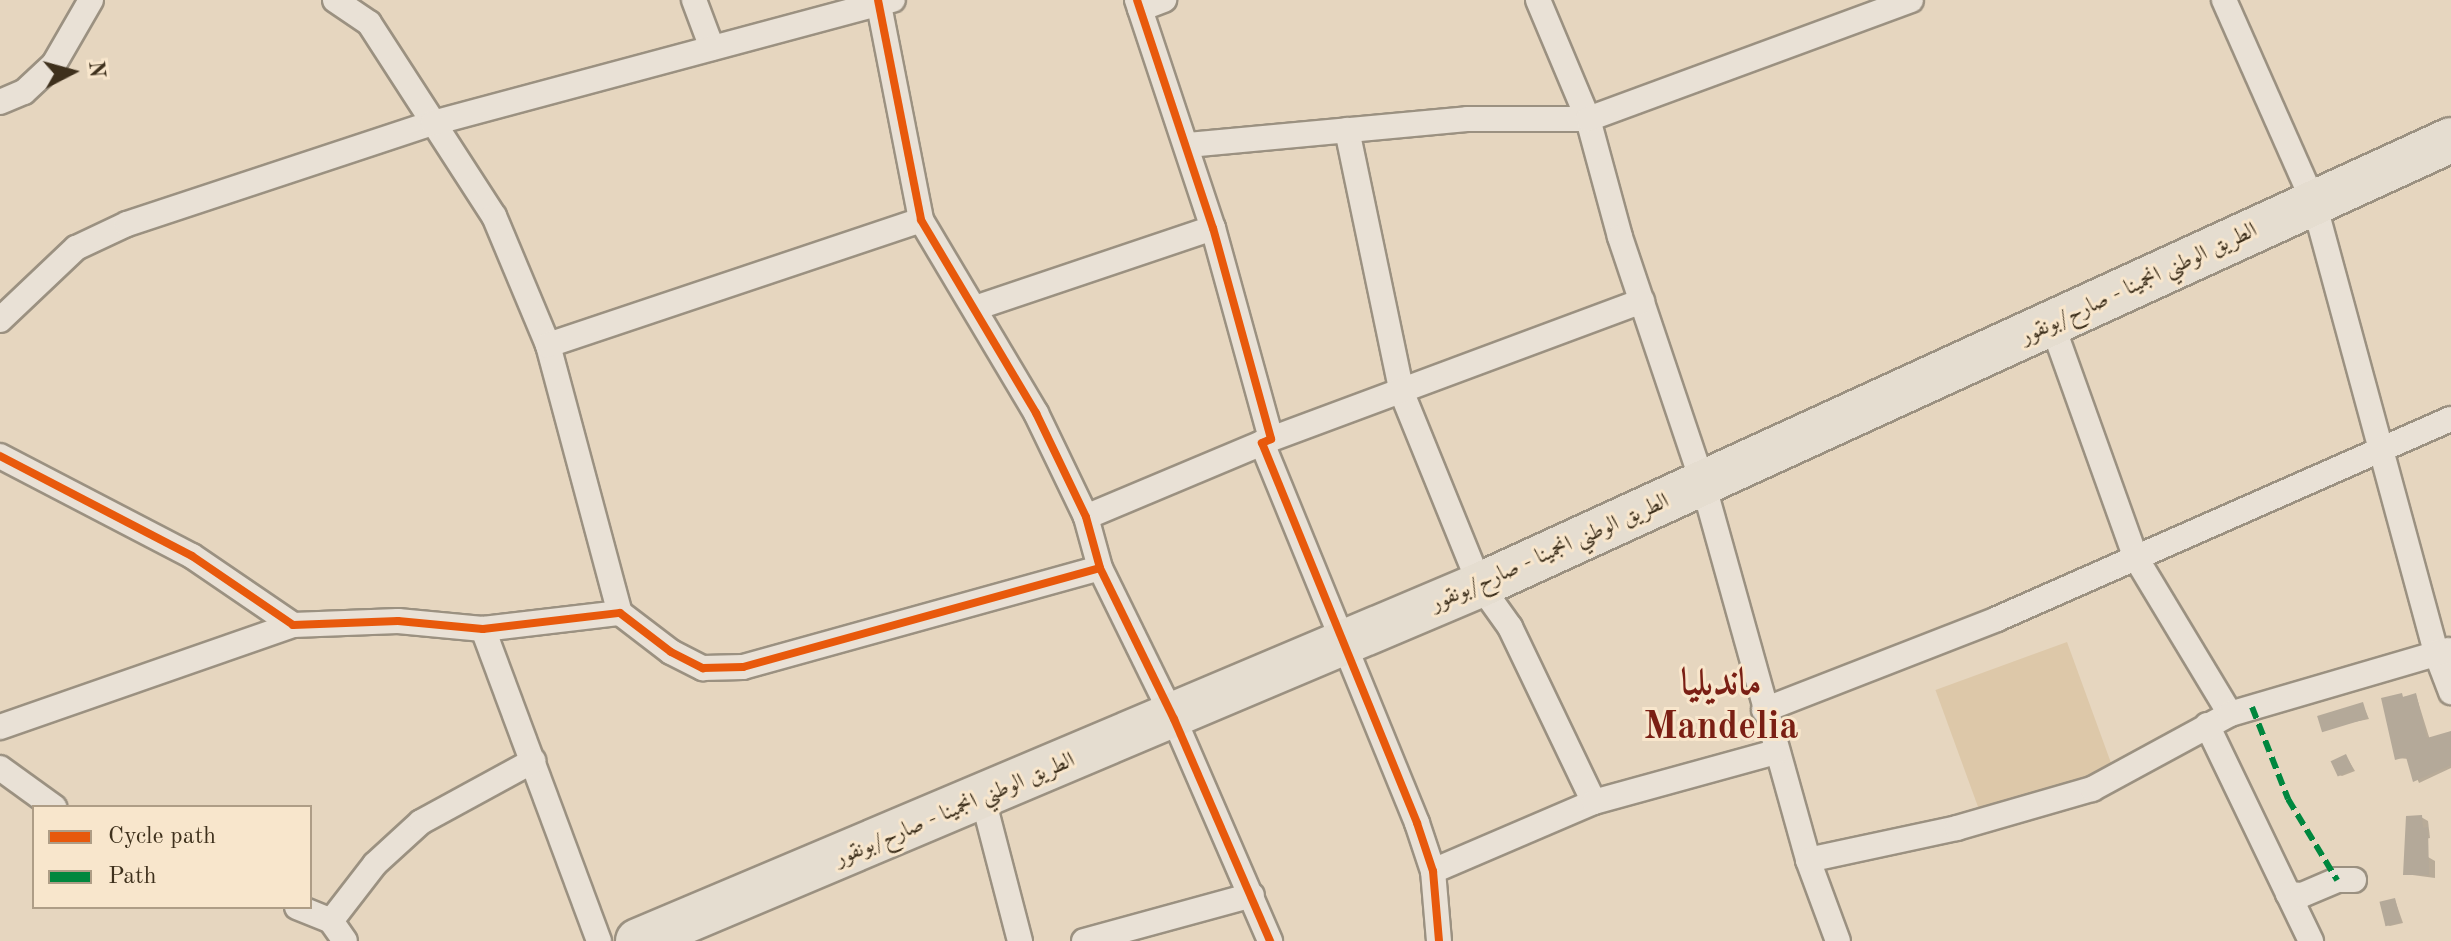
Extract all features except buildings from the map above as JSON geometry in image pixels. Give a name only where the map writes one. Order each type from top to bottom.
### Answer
[{"type":"highway","name":"الطريق الوطني انجمينا - صارح/بونقور","points":[[638,941],[1174,719],[1480,585],[2451,140]]},
{"type":"street","points":[[0,102],[24,92],[54,64],[91,0]]},
{"type":"street","points":[[335,0],[369,23],[494,216],[548,345],[620,613],[671,652],[703,668],[743,667],[1100,568]]},
{"type":"street","points":[[694,0],[712,48]]},
{"type":"street","points":[[1164,0],[1139,4],[1213,228],[1267,441],[1433,871],[1439,941]]},
{"type":"street","points":[[1538,0],[1588,119],[1642,301],[1703,483],[1808,860],[1838,941]]},
{"type":"street","points":[[1188,145],[1467,119],[1588,119],[1911,0]]},
{"type":"street","points":[[2224,0],[2314,203],[2381,453],[2443,651],[2451,692]]},
{"type":"street","points":[[0,320],[76,248],[127,224],[433,123],[883,1],[921,220],[1036,413],[1086,517],[1100,568],[1174,719],[1270,941]]},
{"type":"street","points":[[1347,130],[1402,393],[1480,585],[1510,627],[1594,802]]},
{"type":"street","points":[[548,345],[921,220]]},
{"type":"street","points":[[975,308],[1213,228]]},
{"type":"street","points":[[1086,517],[1267,441],[1642,301]]},
{"type":"street","points":[[2052,324],[2136,558],[2230,714]]},
{"type":"street","points":[[1764,710],[1997,619],[2381,453],[2451,419]]},
{"type":"street","points":[[0,456],[192,556],[293,625]]},
{"type":"street","points":[[0,727],[293,625],[398,621],[483,629],[620,613]]},
{"type":"street","points":[[483,629],[599,941]]},
{"type":"street","points":[[1808,860],[1957,828],[2092,789],[2230,714],[2443,651]]},
{"type":"street","points":[[2207,725],[2311,941]]},
{"type":"street","points":[[1433,871],[1594,802],[1776,752]]},
{"type":"street","points":[[331,921],[375,864],[421,822],[533,761]]},
{"type":"street","points":[[0,768],[51,805]]},
{"type":"street","points":[[983,799],[1020,941]]},
{"type":"street","points":[[2288,894],[2302,895],[2337,880],[2354,880]]},
{"type":"street","points":[[1084,941],[1252,895]]},
{"type":"street","points":[[302,909],[331,921],[345,941]]},
{"type":"shaded area","points":[[2067,642],[2113,769],[1982,817],[1935,690]]},
{"type":"marked path","points":[[2252,707],[2288,799],[2337,880]]},
{"type":"cycle path","points":[[878,0],[921,220],[1036,413],[1086,517],[1100,568],[1174,719],[1270,941]]},
{"type":"cycle path","points":[[1137,0],[1213,228],[1271,439],[1262,443],[1417,823],[1433,871],[1439,941]]},
{"type":"cycle path","points":[[0,456],[192,556],[293,625],[398,621],[483,629],[620,613],[671,652],[703,668],[743,667],[1100,568]]},
{"type":"district","name":"مانديليا Mandelia","points":[[1721,707]]}]
